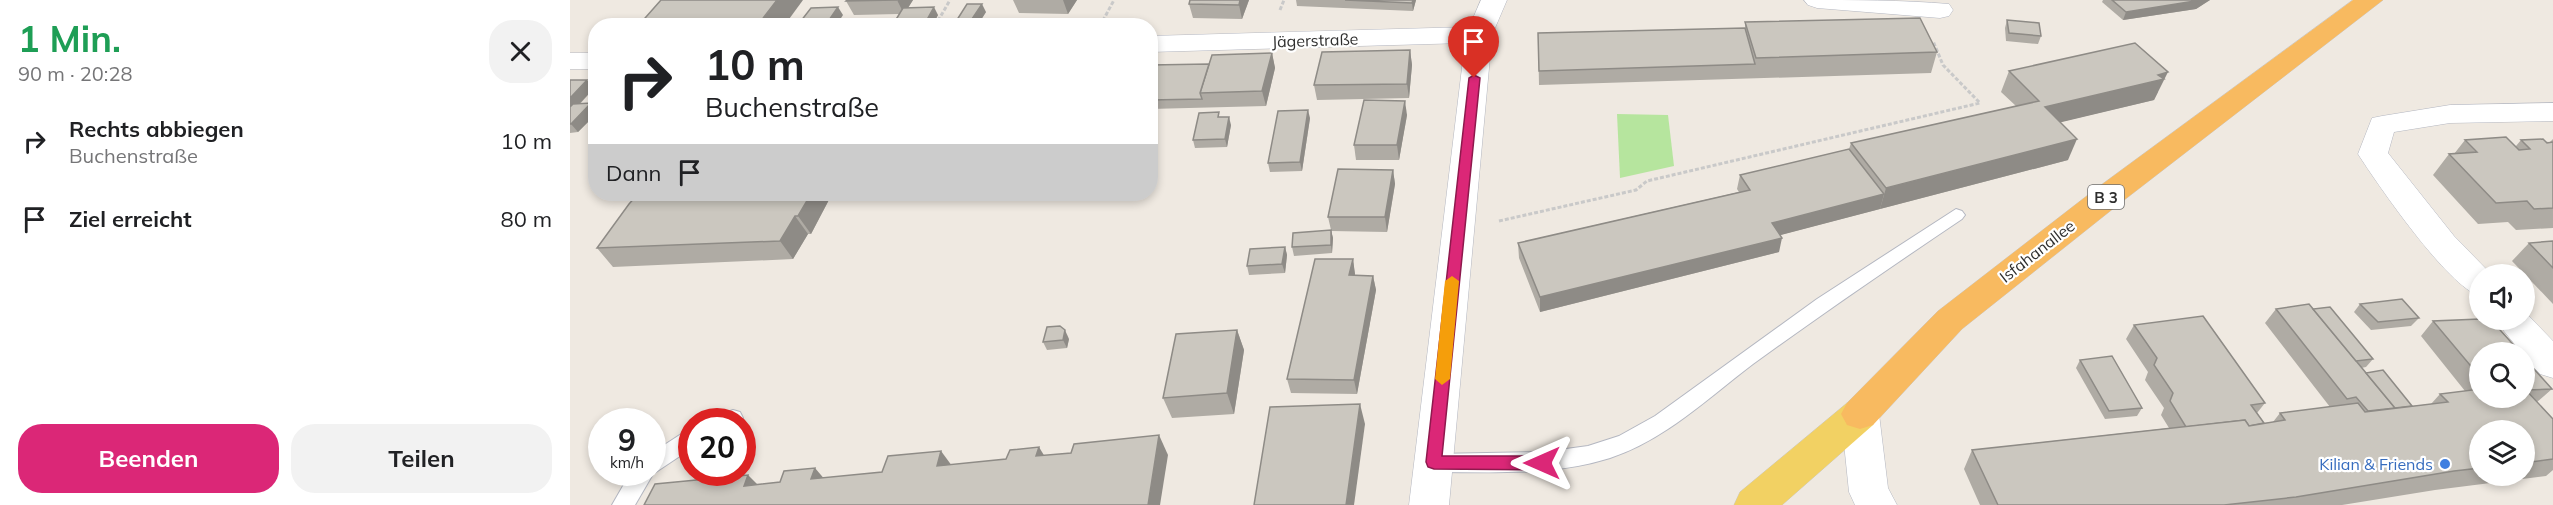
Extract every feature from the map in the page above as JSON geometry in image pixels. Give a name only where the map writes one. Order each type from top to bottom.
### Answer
[{"type":"highway","name":"Isfahanallee","points":[[1860,414],[1950,320],[2117,189],[2370,0]]},
{"type":"main road","name":"Isfahanallee","points":[[1754,505],[1860,414]]},
{"type":"street","points":[[1429,505],[1479,35],[1494,0]]},
{"type":"street","points":[[1817,0],[1930,9]]},
{"type":"street","name":"Jägerstraße","points":[[1158,44],[1479,35]]},
{"type":"street","points":[[570,61],[588,60]]},
{"type":"street","points":[[2469,272],[2442,244],[2373,154],[2382,125],[2450,114],[2553,112]]},
{"type":"street","points":[[2521,330],[2553,364]]},
{"type":"street","points":[[1860,414],[1869,492],[1877,505]]},
{"type":"lane","points":[[1434,462],[1542,463],[1575,459],[1613,448],[1676,411],[1839,292],[1956,215]]},
{"type":"lane","points":[[623,505],[635,486]]},
{"type":"path","points":[[940,18],[950,0]]},
{"type":"path","points":[[1104,18],[1114,0]]},
{"type":"path","points":[[1457,231],[1636,190],[1647,181],[1980,103],[1943,65],[1930,9]]},
{"type":"green space","points":[[1617,114],[1668,115],[1674,166],[1620,178]]},
{"type":"building","points":[[661,0],[777,0],[763,18],[645,18]]},
{"type":"building","points":[[847,0],[897,0],[846,1]]},
{"type":"building","points":[[1190,0],[1240,0],[1239,5],[1189,4]]},
{"type":"building","points":[[1345,0],[1413,0],[1412,3]]},
{"type":"building","points":[[2112,0],[2201,0],[2126,12]]},
{"type":"building","points":[[967,4],[982,4],[973,18],[958,18]]},
{"type":"building","points":[[838,7],[830,18],[803,18],[811,8]]},
{"type":"building","points":[[934,7],[928,18],[897,18],[903,8]]},
{"type":"building","points":[[1920,18],[1937,52],[1756,58],[1745,22]]},
{"type":"building","points":[[2007,20],[2039,23],[2041,36],[2009,33]]},
{"type":"building","points":[[1745,28],[1755,64],[1539,71],[1538,33]]},
{"type":"building","points":[[2135,43],[2168,72],[2158,75],[2164,79],[2045,107],[2077,139],[1886,188],[1851,143],[2039,101],[2009,71]]},
{"type":"building","points":[[1410,50],[1407,84],[1314,85],[1322,52]]},
{"type":"building","points":[[1272,53],[1262,91],[1200,93],[1212,55]]},
{"type":"building","points":[[1209,64],[1200,93],[1202,99],[1158,100],[1158,65]]},
{"type":"building","points":[[570,80],[587,80],[570,98]]},
{"type":"building","points":[[1364,100],[1405,101],[1397,145],[1354,145]]},
{"type":"building","points":[[588,103],[588,106],[570,124],[570,107],[573,104]]},
{"type":"building","points":[[1308,110],[1300,162],[1268,163],[1278,111]]},
{"type":"building","points":[[1219,112],[1218,117],[1229,117],[1225,139],[1193,140],[1199,113]]},
{"type":"building","points":[[2506,137],[2519,150],[2530,149],[2521,140],[2543,139],[2547,143],[2553,142],[2553,208],[2534,209],[2527,201],[2496,203],[2449,154],[2477,152],[2465,140]]},
{"type":"building","points":[[1849,149],[1884,194],[1772,223],[1782,238],[1540,297],[1518,243],[1750,190],[1740,175]]},
{"type":"building","points":[[1338,169],[1393,170],[1385,217],[1328,217]]},
{"type":"building","points":[[632,201],[807,201],[780,241],[597,248]]},
{"type":"building","points":[[1331,230],[1331,245],[1292,247],[1293,233]]},
{"type":"building","points":[[2553,241],[2553,268],[2529,243]]},
{"type":"building","points":[[1285,247],[1282,264],[1247,266],[1250,249]]},
{"type":"building","points":[[1315,259],[1353,259],[1349,275],[1373,276],[1354,380],[1287,379]]},
{"type":"building","points":[[2402,299],[2419,318],[2378,322],[2360,304]]},
{"type":"building","points":[[2309,304],[2395,408],[2368,411],[2356,397],[2347,399],[2276,309]]},
{"type":"building","points":[[2330,307],[2373,359],[2356,361],[2313,309]]},
{"type":"building","points":[[2203,316],[2265,403],[2251,405],[2264,423],[2249,426],[2245,420],[2186,427],[2170,401],[2173,393],[2154,365],[2157,358],[2134,325]]},
{"type":"building","points":[[2469,319],[2469,330],[2500,330],[2511,342],[2469,342],[2469,364],[2433,321]]},
{"type":"building","points":[[1060,326],[1065,330],[1063,340],[1043,342],[1047,327]]},
{"type":"building","points":[[1237,330],[1227,393],[1163,398],[1176,334]]},
{"type":"building","points":[[2112,356],[2142,408],[2109,411],[2080,360]]},
{"type":"building","points":[[2383,370],[2412,406],[2395,408],[2366,373]]},
{"type":"building","points":[[2535,370],[2552,389],[2535,390]]},
{"type":"building","points":[[2469,390],[2469,408],[2535,408],[2535,400],[2553,419],[2553,459],[2535,461],[2535,420],[2469,420],[2469,469],[2296,497],[2224,505],[1998,505],[1972,450],[2245,420],[2249,426],[2285,420],[2280,413],[2358,403],[2365,412],[2448,402],[2440,394]]},
{"type":"building","points":[[1360,404],[1346,505],[1254,505],[1270,407]]},
{"type":"building","points":[[1159,435],[1148,505],[644,505],[654,486],[666,486],[666,483],[678,482],[678,486],[756,486],[780,482],[784,471],[815,468],[811,479],[882,472],[888,456],[941,451],[937,466],[1006,459],[1010,450],[1039,447],[1036,456],[1071,453],[1074,444]]},
{"type":"slow traffic","points":[[1442,379],[1452,281]]},
{"type":"place","name":"Kilian & Friends","points":[[2445,464]]},
{"type":"route","points":[[1474,78],[1434,462],[1542,463]]}]
